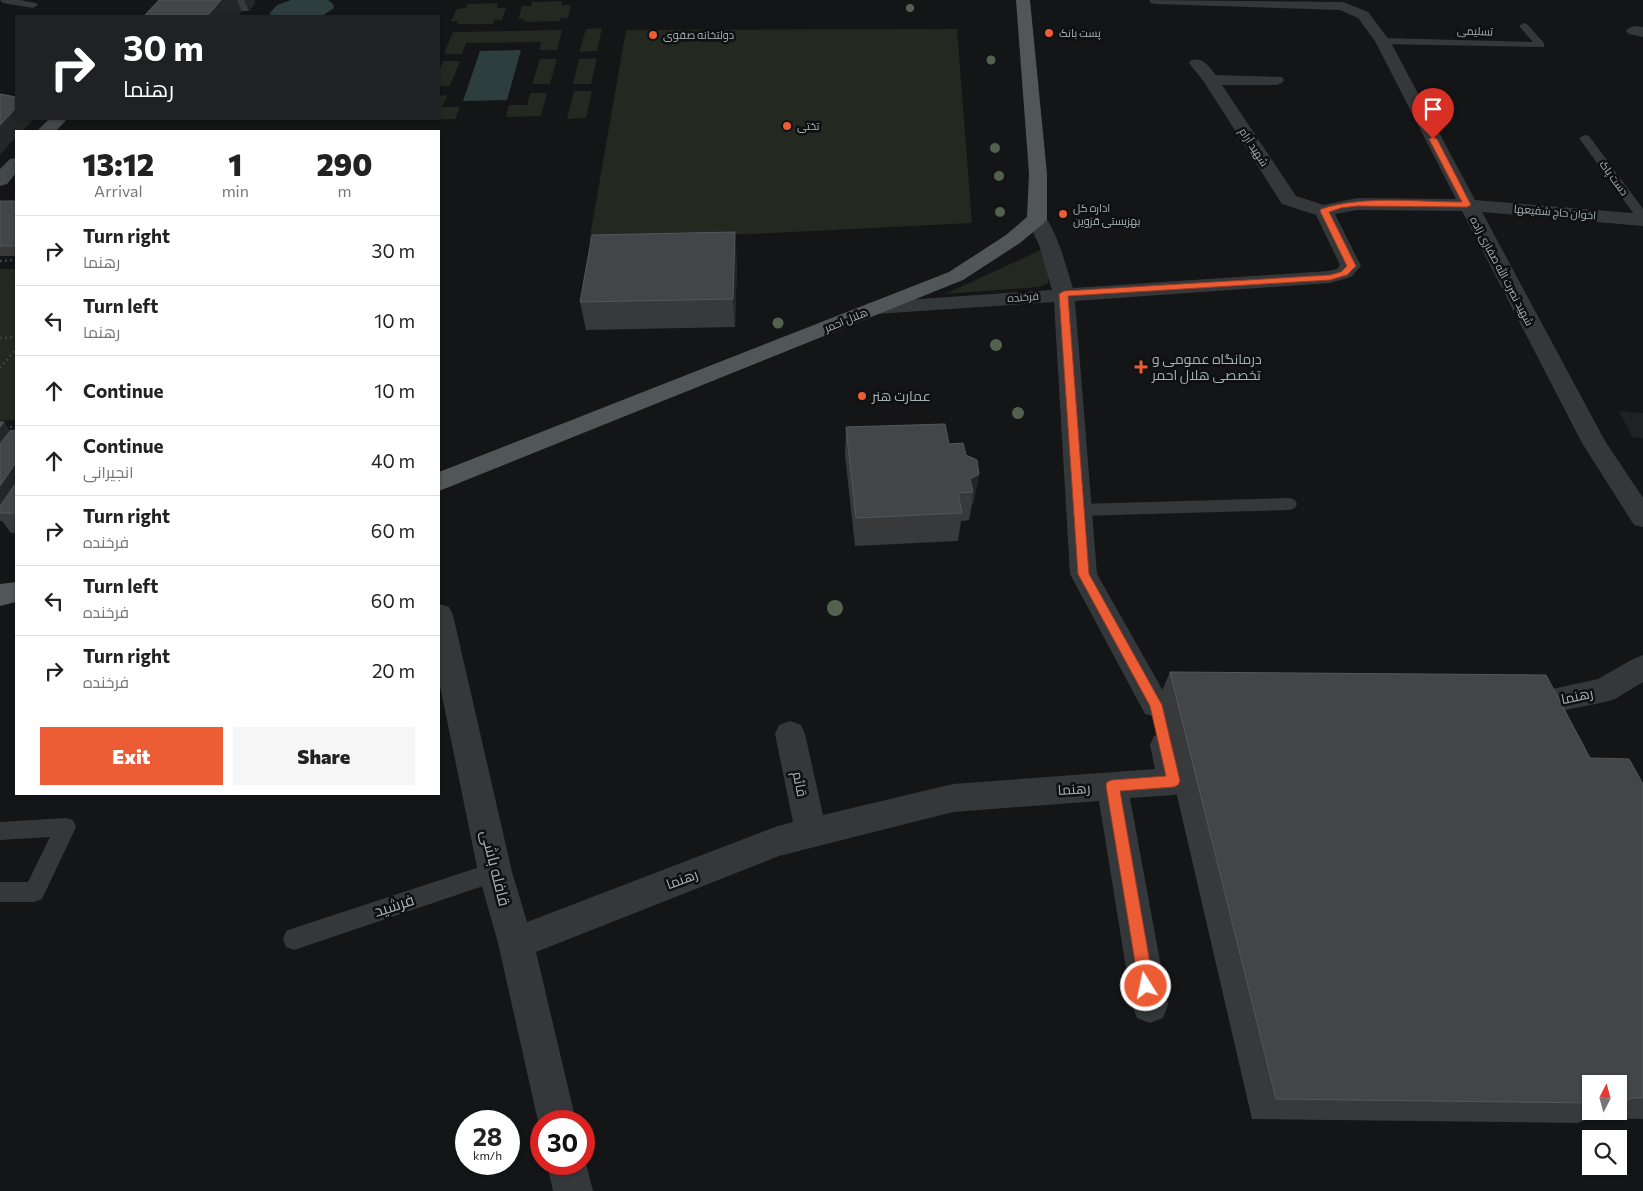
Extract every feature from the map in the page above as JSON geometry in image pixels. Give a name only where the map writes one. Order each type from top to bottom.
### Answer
[{"type":"main road","points":[[1023,0],[1038,174],[1037,219]]},
{"type":"main road","points":[[47,130],[57,120]]},
{"type":"main road","points":[[0,180],[15,164]]},
{"type":"main road","name":"هلال احمر","points":[[440,482],[956,276],[1013,239],[1037,219]]},
{"type":"main road","points":[[0,594],[15,592]]},
{"type":"street","points":[[1156,0],[1341,3]]},
{"type":"street","name":"شهید نصرت الله صفاری زاده","points":[[1341,3],[1363,15],[1382,41],[1594,443],[1643,518]]},
{"type":"street","name":"شهید آرام","points":[[1197,63],[1211,80],[1288,200],[1324,211]]},
{"type":"street","points":[[1211,80],[1276,80]]},
{"type":"street","points":[[1324,211],[1340,206],[1357,204],[1467,205]]},
{"type":"street","name":"اخوان حاج شفیعها","points":[[1467,205],[1643,219]]},
{"type":"street","name":"فرخنده","points":[[876,308],[1330,277],[1344,273],[1351,266],[1324,211]]},
{"type":"street","points":[[1037,219],[1050,245],[1064,294],[1079,510]]},
{"type":"street","name":"رهنما","points":[[516,943],[778,841],[953,798],[1174,781],[1170,705],[1084,574],[1079,510]]},
{"type":"street","name":"قافله باشی","points":[[440,620],[495,872],[516,943],[554,1110]]},
{"type":"street","name":"رهنما","points":[[1497,708],[1516,708],[1604,690],[1643,667]]},
{"type":"street","name":"قائم","points":[[790,734],[811,833]]},
{"type":"street","points":[[1112,786],[1150,1005]]},
{"type":"street","points":[[569,1175],[573,1191]]},
{"type":"lane","points":[[3,0],[33,5]]},
{"type":"lane","name":"تسلیمی","points":[[1382,41],[1541,45],[1524,26]]},
{"type":"lane","name":"دست پاک","points":[[1585,138],[1643,219]]},
{"type":"lane","points":[[1079,510],[1289,504]]},
{"type":"lane","points":[[0,831],[66,827],[34,892],[0,892]]},
{"type":"lane","name":"فرشید","points":[[294,939],[495,872]]},
{"type":"path","points":[[0,260],[15,260]]},
{"type":"path","points":[[0,338],[15,337]]},
{"type":"path","points":[[0,368],[15,349]]},
{"type":"path","points":[[1,427],[15,427]]},
{"type":"shaded area","points":[[291,0],[328,0],[333,4],[334,8],[324,15],[271,15],[270,13],[277,5]]},
{"type":"shaded area","points":[[562,1],[562,5],[571,5],[568,18],[560,18],[560,21],[523,22],[524,19],[518,19],[522,6],[531,6],[532,2]]},
{"type":"shaded area","points":[[498,3],[497,8],[506,8],[502,20],[494,20],[493,24],[457,24],[458,21],[451,21],[457,9],[466,8],[467,4]]},
{"type":"shaded area","points":[[602,28],[597,51],[579,52],[586,29]]},
{"type":"shaded area","name":"تختی","points":[[957,29],[972,223],[589,242],[626,30]]},
{"type":"shaded area","points":[[562,30],[557,50],[539,50],[541,42],[466,43],[462,54],[444,54],[453,32]]},
{"type":"shaded area","points":[[521,50],[507,100],[463,101],[480,51]]},
{"type":"shaded area","points":[[597,58],[591,84],[573,84],[579,59]]},
{"type":"shaded area","points":[[540,59],[557,59],[550,84],[532,84]]},
{"type":"shaded area","points":[[443,61],[460,61],[450,86],[440,86],[440,68]]},
{"type":"shaded area","points":[[574,91],[592,91],[586,118],[567,119]]},
{"type":"shaded area","points":[[530,93],[547,93],[541,116],[506,117],[509,105],[527,105]]},
{"type":"shaded area","points":[[447,95],[442,107],[460,107],[455,119],[440,119],[440,96]]},
{"type":"shaded area","points":[[1043,249],[1049,276],[1048,283],[1039,287],[945,294]]},
{"type":"shaded area","points":[[0,269],[15,269],[15,420],[0,421]]},
{"type":"shaded area","points":[[1619,411],[1643,413],[1643,438],[1632,437]]},
{"type":"building","points":[[159,0],[221,0],[208,15],[145,15]]},
{"type":"building","points":[[0,94],[15,97],[15,109],[0,125]]},
{"type":"building","points":[[0,201],[15,201],[15,246],[0,246]]},
{"type":"building","points":[[735,232],[733,299],[580,302],[592,235]]},
{"type":"building","points":[[945,424],[949,444],[963,443],[966,455],[977,460],[979,474],[970,479],[973,492],[958,493],[962,513],[856,518],[846,427]]},
{"type":"building","points":[[15,430],[15,464],[0,486],[0,444],[10,431]]},
{"type":"building","points":[[15,484],[15,513],[0,513],[0,506]]},
{"type":"building","points":[[1170,672],[1546,675],[1590,758],[1629,759],[1643,784],[1643,1098],[1628,1100],[1628,1075],[1582,1075],[1582,1103],[1276,1099]]},
{"type":"place","name":"پست بانک","points":[[1049,33]]},
{"type":"place","name":"دولتخانه صفوی","points":[[653,35]]},
{"type":"place","name":"تختی","points":[[787,126]]},
{"type":"place","name":"اداره کل بهزیستی قزوین","points":[[1063,214]]},
{"type":"place","name":"درمانگاه عمومی و تخصصی هلال احمر","points":[[1141,367]]},
{"type":"place","name":"عمارت هنر","points":[[862,396]]},
{"type":"route","points":[[1146,986],[1112,786],[1174,781],[1156,705],[1084,574],[1064,294],[1330,277],[1344,273],[1351,266],[1324,211],[1340,206],[1357,204],[1467,205],[1433,139]]}]
